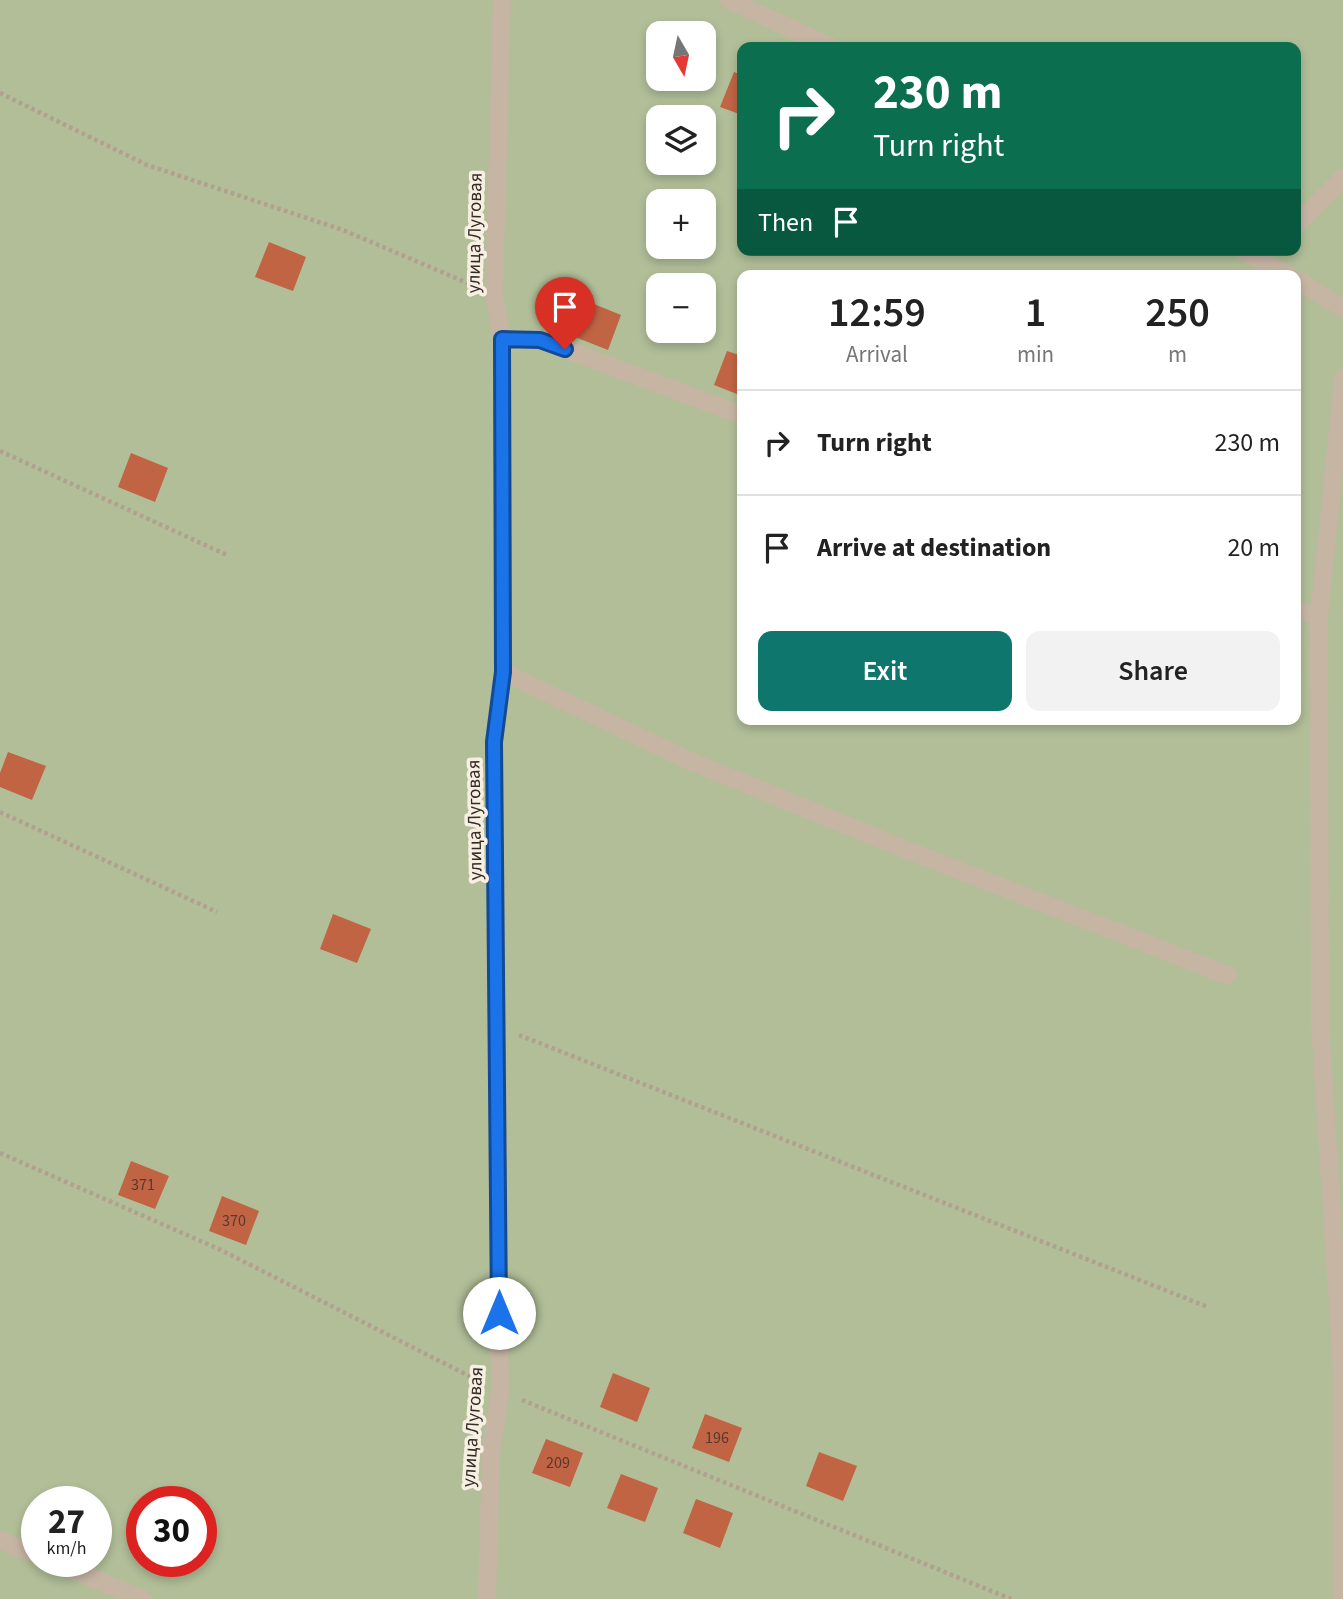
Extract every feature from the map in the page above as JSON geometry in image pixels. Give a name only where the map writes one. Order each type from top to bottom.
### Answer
[{"type":"street","name":"улица Луговая","points":[[487,1599],[491,1453],[499,1391],[499,1027],[494,742],[503,672],[502,339],[494,294],[502,0]]},
{"type":"street","points":[[729,0],[820,42]]},
{"type":"street","points":[[1301,220],[1343,178]]},
{"type":"street","points":[[1267,256],[1282,270]]},
{"type":"street","points":[[1301,282],[1343,307]]},
{"type":"street","points":[[502,339],[540,340],[737,413]]},
{"type":"street","points":[[1342,1599],[1342,1369],[1320,1023],[1319,617],[1343,379]]},
{"type":"street","points":[[1301,611],[1319,617]]},
{"type":"street","points":[[503,672],[690,761],[902,848],[1227,975]]},
{"type":"street","points":[[0,1540],[21,1549]]},
{"type":"street","points":[[90,1577],[143,1599]]},
{"type":"path","points":[[0,93],[147,165],[343,230],[494,294]]},
{"type":"path","points":[[0,451],[229,556]]},
{"type":"path","points":[[0,812],[216,912]]},
{"type":"path","points":[[499,1027],[1208,1307]]},
{"type":"green space","points":[[0,0],[1343,0],[1343,1599],[0,1599]]},
{"type":"building","points":[[734,72],[737,73],[737,113],[720,107]]},
{"type":"building","points":[[269,242],[306,257],[293,291],[255,277]]},
{"type":"building","points":[[584,300],[621,315],[608,350],[570,335]]},
{"type":"building","points":[[727,351],[737,354],[737,394],[714,385]]},
{"type":"building","points":[[131,453],[168,468],[155,502],[118,487]]},
{"type":"building","points":[[8,752],[46,766],[32,800],[0,787],[0,773]]},
{"type":"building","points":[[333,914],[371,929],[357,963],[320,949]]},
{"type":"building","points":[[131,1161],[169,1176],[155,1209],[118,1195]]},
{"type":"building","points":[[222,1196],[259,1211],[246,1245],[209,1231]]},
{"type":"building","points":[[613,1373],[650,1388],[637,1422],[600,1407]]},
{"type":"building","points":[[705,1414],[742,1428],[729,1462],[692,1448]]},
{"type":"building","points":[[546,1439],[583,1453],[570,1487],[532,1473]]},
{"type":"building","points":[[819,1452],[857,1466],[843,1501],[806,1486]]},
{"type":"building","points":[[621,1474],[658,1488],[645,1522],[607,1508]]},
{"type":"building","points":[[696,1499],[733,1513],[720,1548],[683,1533]]},
{"type":"route","points":[[499,1313],[499,1027],[494,742],[503,672],[502,339],[540,340],[565,349]]}]
